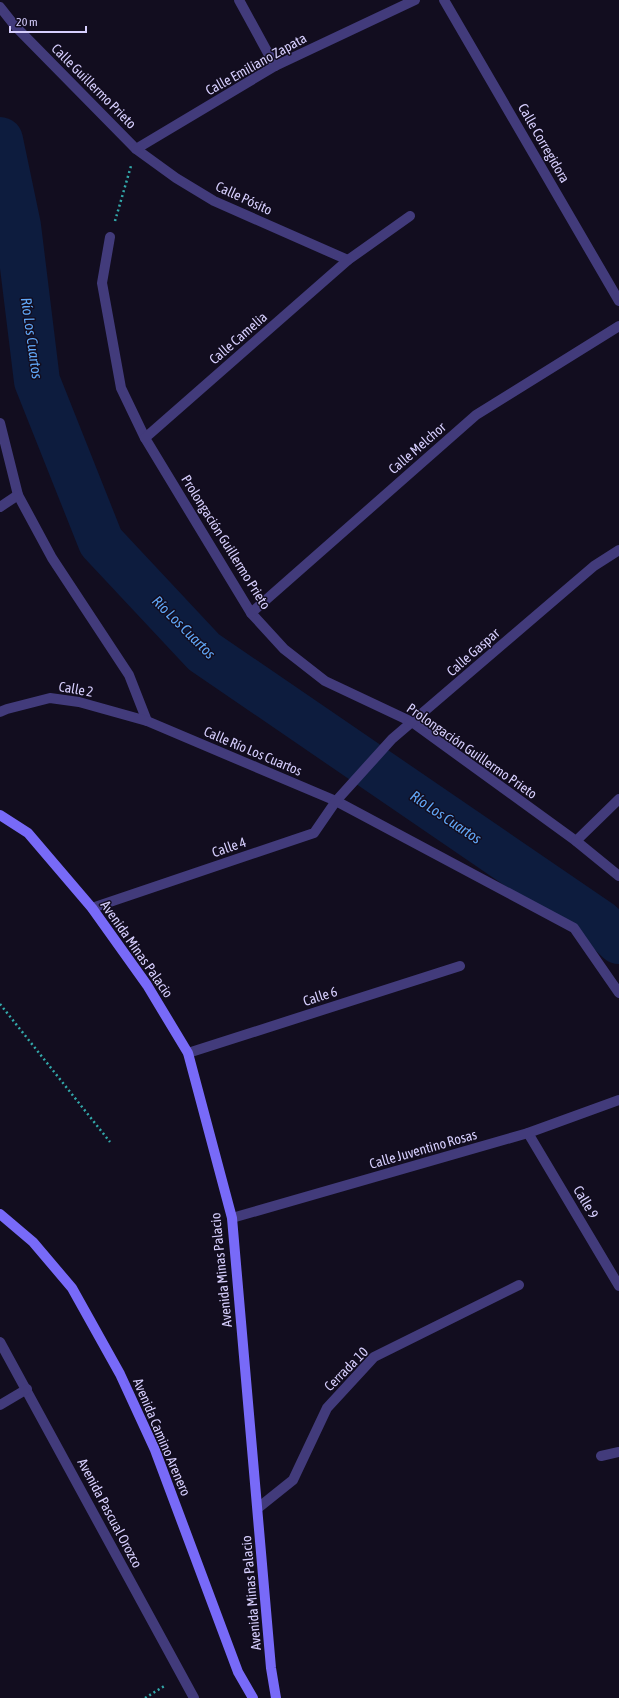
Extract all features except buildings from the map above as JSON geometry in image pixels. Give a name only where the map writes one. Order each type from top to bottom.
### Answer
[{"type":"main road","name":"Avenida Minas Palacio","points":[[0,815],[28,833],[92,908],[147,985],[188,1053],[232,1218],[271,1668],[276,1698]]},
{"type":"main road","name":"Avenida Camino Arenero","points":[[0,1214],[33,1242],[72,1288],[120,1374],[155,1450],[238,1672],[253,1698]]},
{"type":"street","points":[[239,0],[275,66]]},
{"type":"street","name":"Calle Emiliano Zapata","points":[[136,149],[275,66],[415,0]]},
{"type":"street","name":"Calle Corregidora","points":[[444,0],[619,301]]},
{"type":"street","name":"Calle Guillermo Prieto","points":[[0,7],[15,26],[136,149]]},
{"type":"street","name":"Calle Pósito","points":[[136,149],[176,178],[214,201],[348,260]]},
{"type":"street","name":"Calle Camelia","points":[[145,438],[348,260],[410,216]]},
{"type":"street","name":"Prolongación Guillermo Prieto","points":[[110,237],[102,282],[121,388],[145,438],[250,613],[284,649],[325,681],[412,722],[576,840],[619,876]]},
{"type":"street","name":"Calle Melchor","points":[[250,613],[476,415],[619,326]]},
{"type":"street","points":[[0,422],[18,496],[52,558],[130,674],[147,721]]},
{"type":"street","points":[[0,507],[18,496]]},
{"type":"street","name":"Calle Gaspar","points":[[353,784],[392,739],[594,566],[619,550]]},
{"type":"street","name":"Calle 2","points":[[0,712],[50,698],[79,702],[147,721]]},
{"type":"street","name":"Calle Río Los Cuartos","points":[[147,721],[336,801],[574,928],[619,993]]},
{"type":"street","name":"Calle 4","points":[[92,908],[314,833],[336,801],[353,784]]},
{"type":"street","points":[[576,840],[619,799]]},
{"type":"street","name":"Calle 6","points":[[188,1053],[460,966]]},
{"type":"street","name":"Calle Juventino Rosas","points":[[232,1218],[528,1133],[619,1100]]},
{"type":"street","name":"Calle 9","points":[[528,1133],[619,1286]]},
{"type":"street","name":"Cerrada 10","points":[[258,1508],[293,1480],[327,1408],[374,1357],[519,1284]]},
{"type":"street","name":"Avenida Pascual Orozco","points":[[0,1342],[27,1389],[194,1698]]},
{"type":"street","points":[[0,1405],[27,1389]]},
{"type":"street","points":[[601,1456],[619,1452]]},
{"type":"path","points":[[110,237],[136,149]]},
{"type":"path","points":[[0,1004],[110,1142]]},
{"type":"path","points":[[145,1698],[182,1676]]},
{"type":"waterway","name":"Río Los Cuartos","points":[[0,140],[18,226],[37,381],[101,542],[204,652],[600,923],[619,941]]}]
